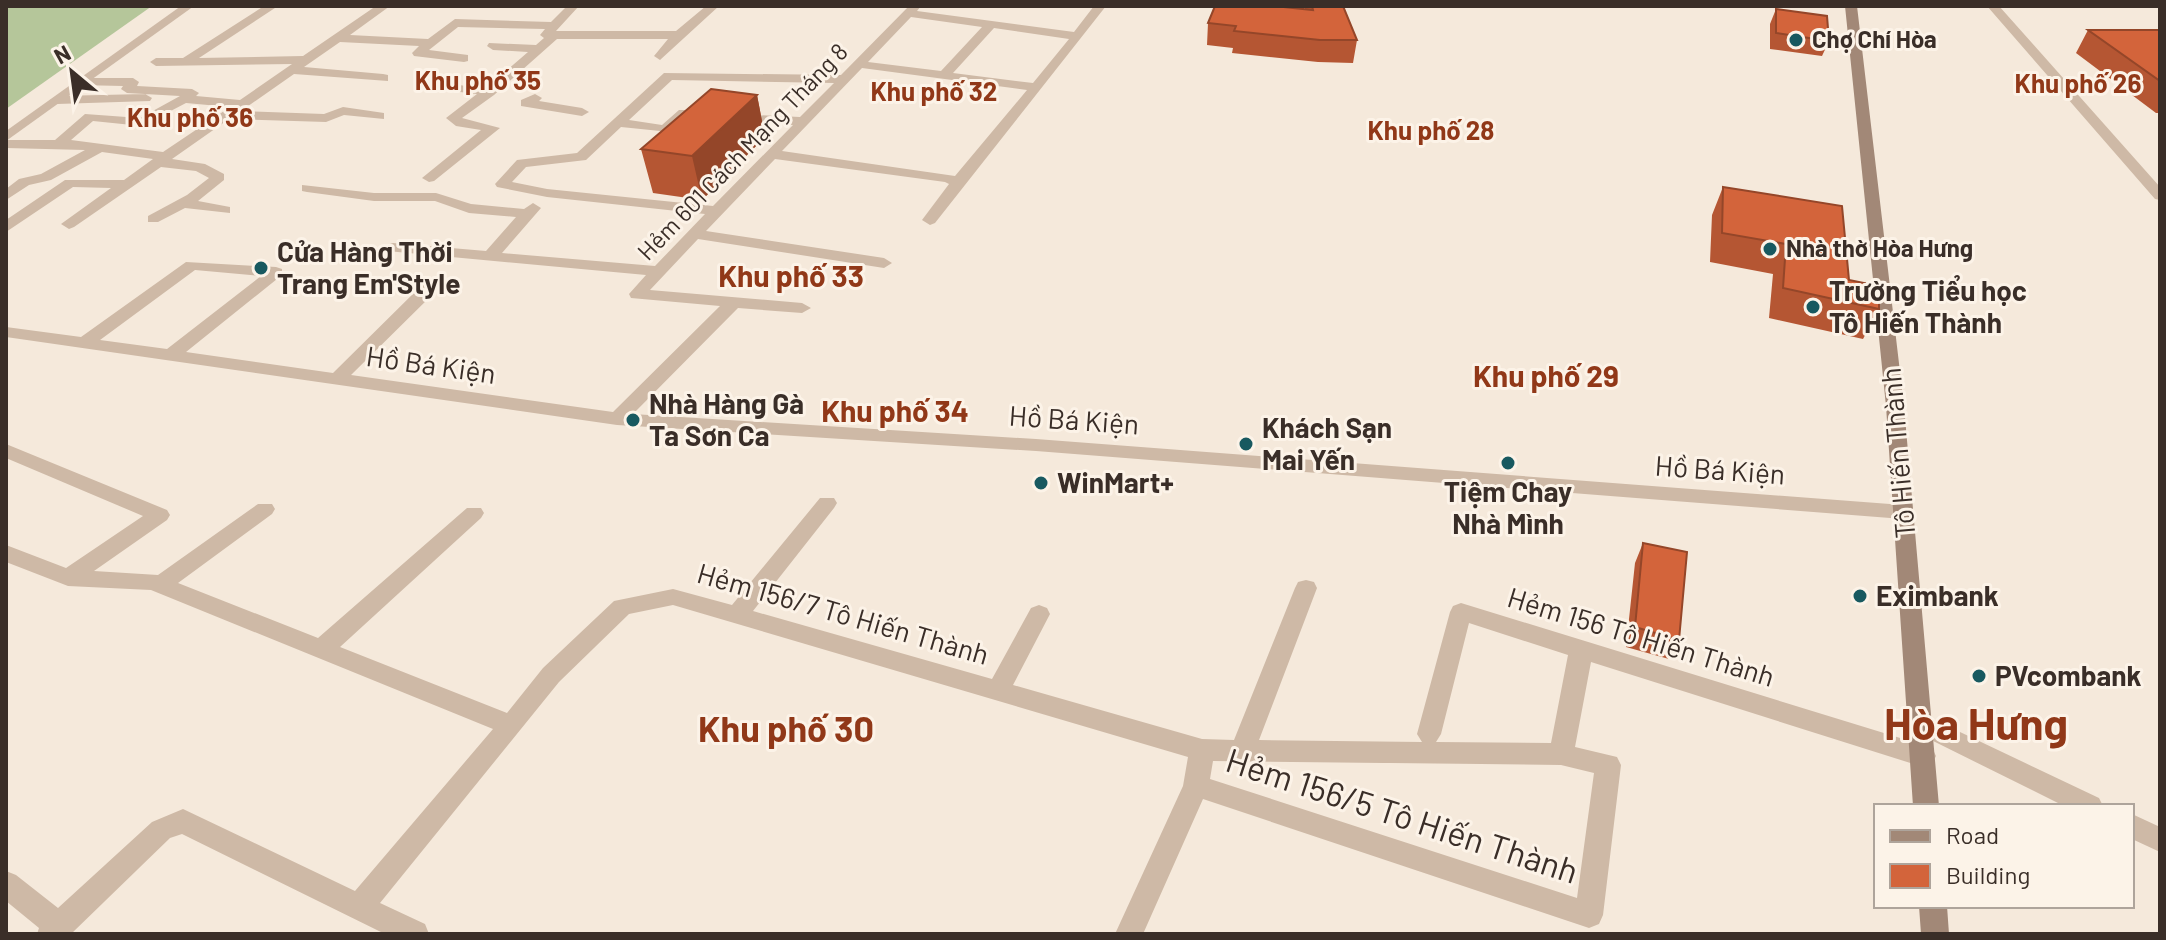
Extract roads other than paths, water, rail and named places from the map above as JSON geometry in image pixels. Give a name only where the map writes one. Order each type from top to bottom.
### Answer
[{"type":"main road","name":"Tô Hiến Thành","points":[[1851,6],[1895,406],[1926,804]]},
{"type":"main road","points":[[1933,908],[1935,934]]},
{"type":"street","points":[[6,137],[188,6]]},
{"type":"street","points":[[185,61],[272,6]]},
{"type":"street","points":[[69,224],[384,6]]},
{"type":"street","points":[[429,178],[493,128],[461,123],[453,118],[539,49],[573,6]]},
{"type":"street","points":[[660,56],[713,6]]},
{"type":"street","points":[[930,220],[956,182],[1100,6]]},
{"type":"street","points":[[1993,6],[2160,196]]},
{"type":"street","points":[[912,9],[1077,36]]},
{"type":"street","name":"Hẻm 601 Cách Mạng Tháng 8","points":[[733,303],[637,294],[912,9]]},
{"type":"street","points":[[451,67],[464,58],[418,53],[455,23],[680,35]]},
{"type":"street","points":[[944,75],[991,24]]},
{"type":"street","points":[[339,38],[431,43]]},
{"type":"street","points":[[493,46],[539,49]]},
{"type":"street","points":[[156,62],[308,60]]},
{"type":"street","points":[[856,64],[1036,87]]},
{"type":"street","points":[[293,70],[383,78]]},
{"type":"street","points":[[439,76],[426,84],[489,92]]},
{"type":"street","points":[[716,211],[547,193],[502,184],[522,163],[581,157],[669,76],[842,79]]},
{"type":"street","points":[[58,144],[90,117],[142,122],[193,93],[127,89],[133,82],[83,82]]},
{"type":"street","points":[[57,100],[142,99],[161,91]]},
{"type":"street","points":[[535,98],[526,103],[582,112]]},
{"type":"street","points":[[184,99],[244,104]]},
{"type":"street","points":[[228,115],[326,118],[343,111],[379,116]]},
{"type":"street","points":[[618,123],[665,129],[683,113],[698,114]]},
{"type":"street","points":[[728,116],[802,121]]},
{"type":"street","points":[[6,144],[99,148],[200,167],[219,177],[183,203],[153,219]]},
{"type":"street","points":[[6,196],[24,182],[46,177],[99,148]]},
{"type":"street","points":[[770,154],[949,178],[956,182]]},
{"type":"street","points":[[6,227],[70,183],[127,184]]},
{"type":"street","points":[[307,188],[374,197],[436,197],[469,208],[527,214]]},
{"type":"street","points":[[490,257],[547,193]]},
{"type":"street","points":[[183,203],[225,210]]},
{"type":"street","points":[[694,234],[884,263]]},
{"type":"street","points":[[393,248],[659,271]]},
{"type":"street","points":[[84,343],[192,265],[276,272],[170,356]]},
{"type":"street","points":[[336,380],[429,288]]},
{"type":"street","points":[[617,419],[733,303],[802,308]]},
{"type":"street","name":"Hồ Bá Kiện","points":[[6,332],[617,419],[1036,445],[1903,512]]},
{"type":"street","points":[[6,450],[160,515],[68,578]]},
{"type":"street","points":[[737,615],[827,503]]},
{"type":"street","points":[[160,585],[265,509]]},
{"type":"street","points":[[322,649],[474,513]]},
{"type":"street","points":[[6,553],[68,578],[153,582],[511,725]]},
{"type":"street","points":[[1243,750],[1306,588]]},
{"type":"street","name":"Hẻm 156/7 Tô Hiến Thành","points":[[360,906],[551,675],[622,607],[673,597],[1202,750]]},
{"type":"street","name":"Hẻm 156 Tô Hiến Thành","points":[[1429,734],[1461,612],[1923,756]]},
{"type":"street","points":[[998,690],[1039,614]]},
{"type":"street","points":[[1561,754],[1581,650]]},
{"type":"street","points":[[1920,723],[2086,804]]},
{"type":"street","name":"Hẻm 156/5 Tô Hiến Thành","points":[[1202,750],[1561,754],[1608,765],[1589,915],[1196,786],[1202,750]]},
{"type":"street","points":[[1129,934],[1196,786]]},
{"type":"street","points":[[6,884],[55,930],[161,830],[176,822],[189,822],[415,934]]},
{"type":"street","points":[[2134,827],[2160,840]]},
{"type":"place","name":"Chợ Chí Hòa","points":[[1796,40]]},
{"type":"place","name":"Nhà thờ Hòa Hưng","points":[[1770,249]]},
{"type":"place","name":"Cửa Hàng Thời Trang Em'Style","points":[[261,268]]},
{"type":"place","name":"Trường Tiểu học Tô Hiến Thành","points":[[1813,307]]},
{"type":"place","name":"Nhà Hàng Gà Ta Sơn Ca","points":[[633,420]]},
{"type":"place","name":"Khách Sạn Mai Yến","points":[[1246,444]]},
{"type":"place","name":"Tiệm Chay Nhà Mình","points":[[1508,463]]},
{"type":"place","name":"WinMart+","points":[[1041,483]]},
{"type":"place","name":"Eximbank","points":[[1860,596]]},
{"type":"place","name":"PVcombank","points":[[1979,676]]},
{"type":"district","name":"Khu phố 35","points":[[478,81]]},
{"type":"district","name":"Khu phố 26","points":[[2078,84]]},
{"type":"district","name":"Khu phố 32","points":[[934,92]]},
{"type":"district","name":"Khu phố 36","points":[[190,118]]},
{"type":"district","name":"Khu phố 28","points":[[1431,131]]},
{"type":"district","name":"Khu phố 33","points":[[791,277]]},
{"type":"district","name":"Khu phố 29","points":[[1546,377]]},
{"type":"district","name":"Khu phố 34","points":[[895,412]]},
{"type":"district","name":"Hòa Hưng","points":[[1976,725]]},
{"type":"district","name":"Khu phố 30","points":[[786,729]]}]
